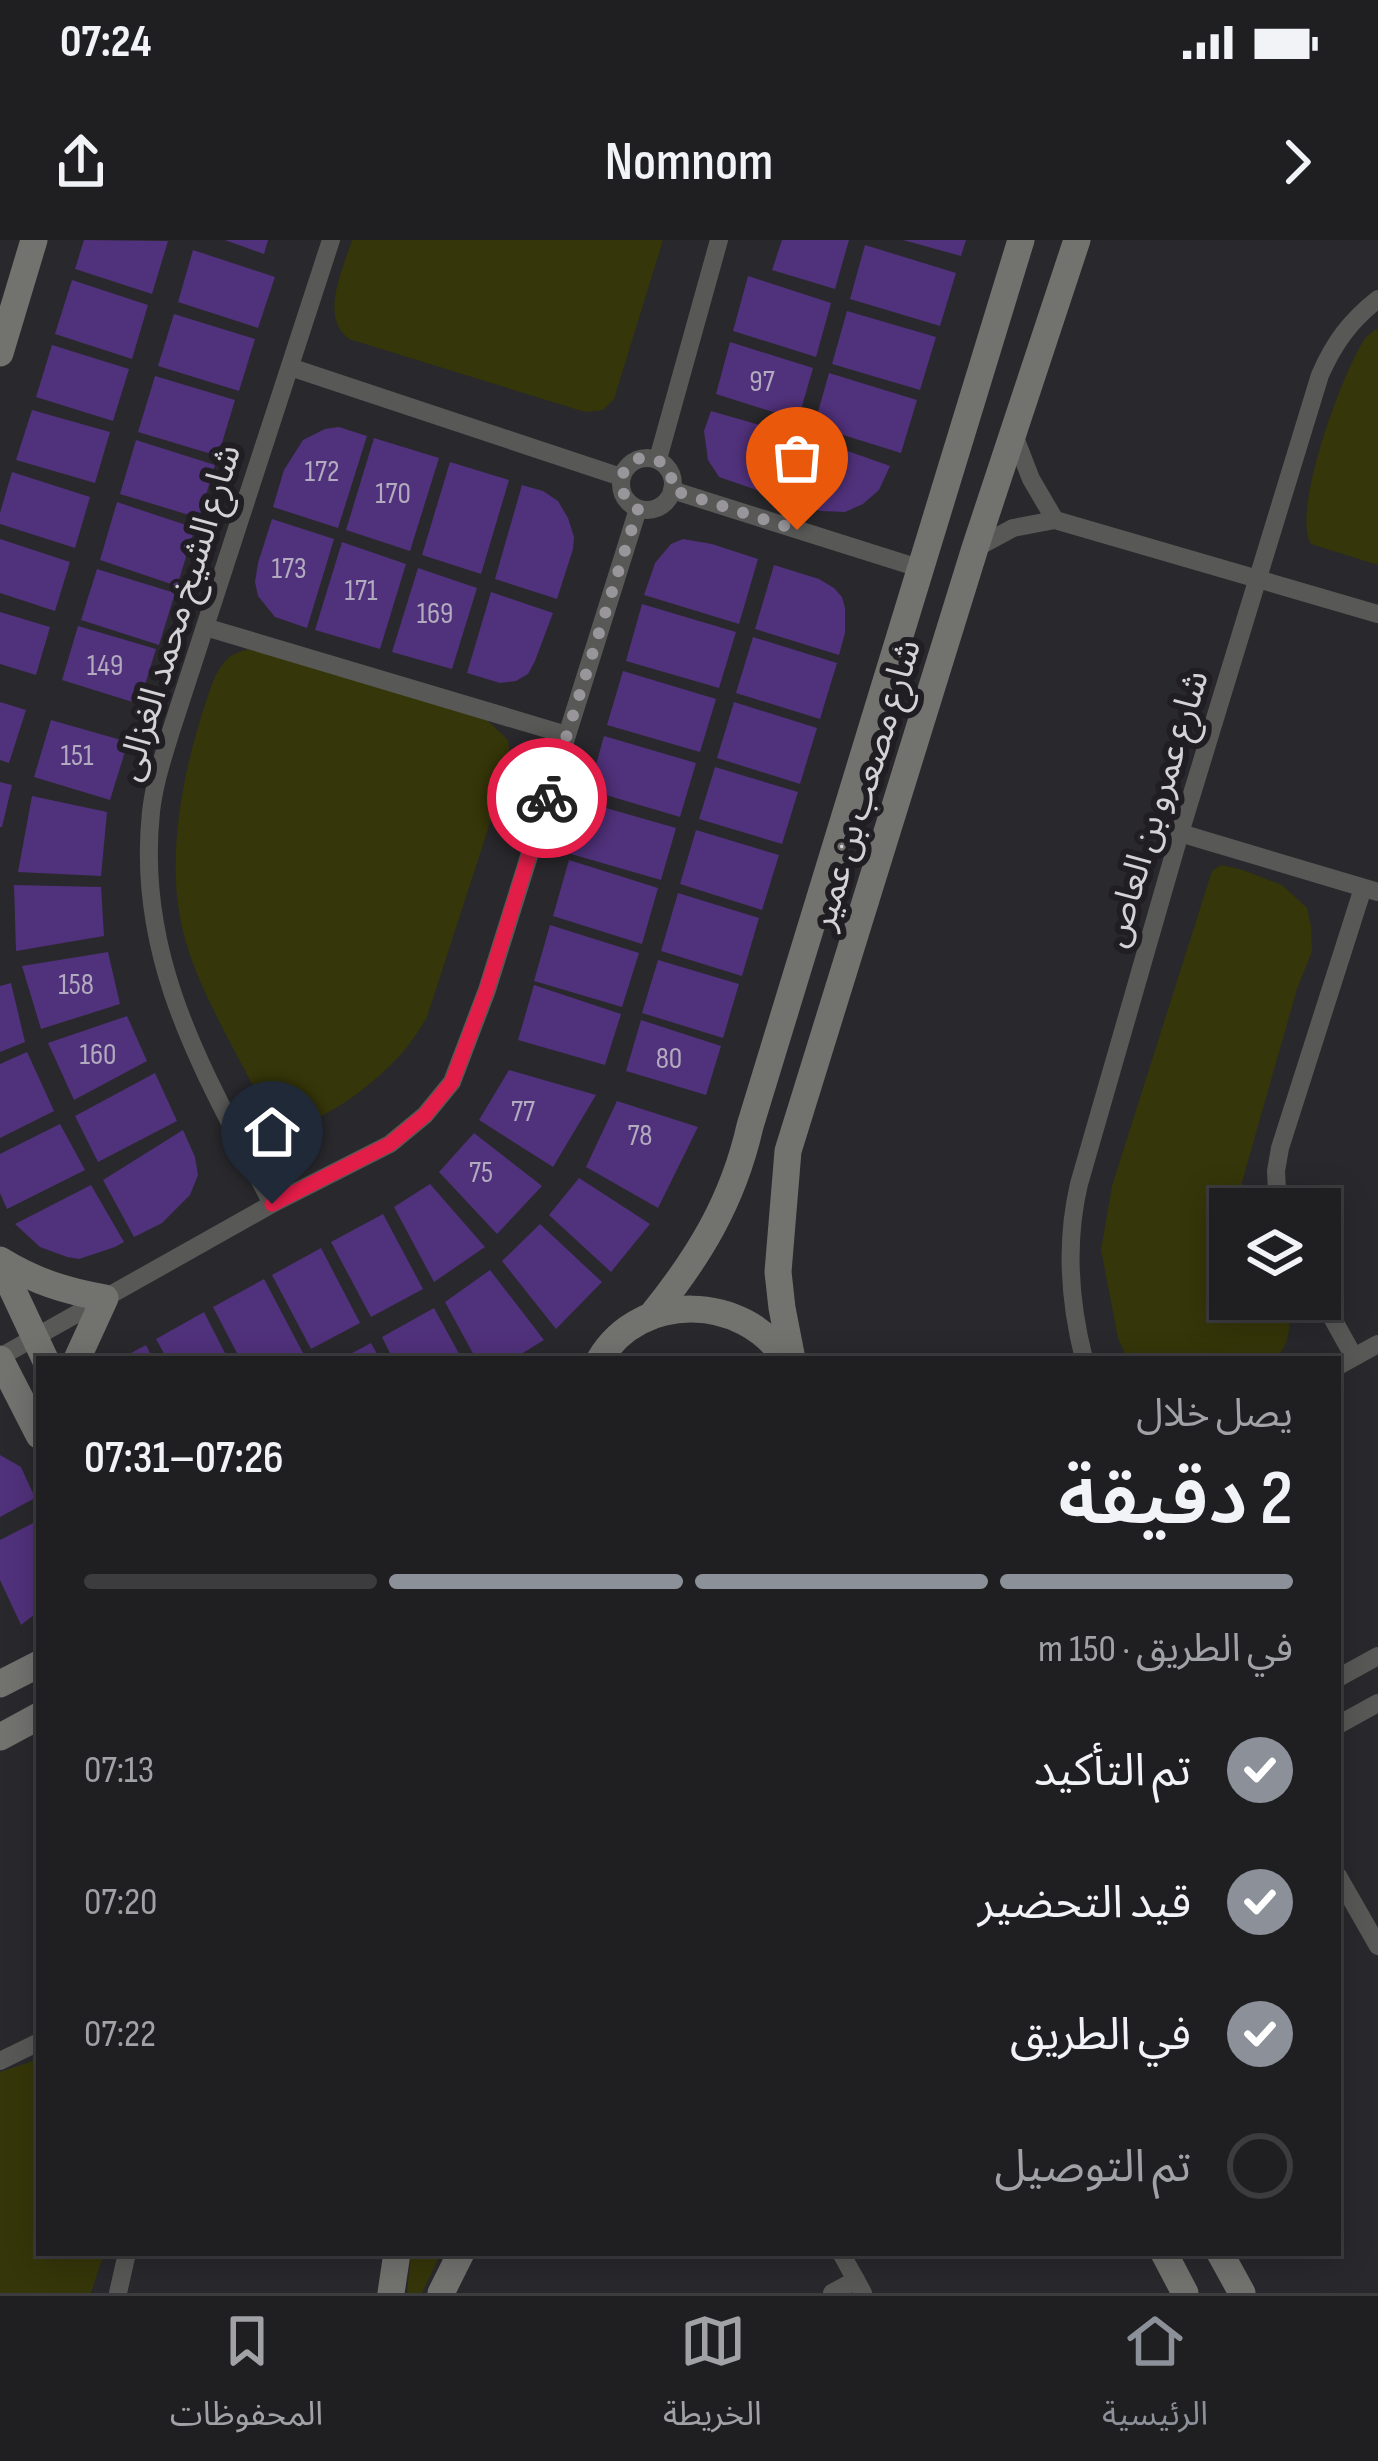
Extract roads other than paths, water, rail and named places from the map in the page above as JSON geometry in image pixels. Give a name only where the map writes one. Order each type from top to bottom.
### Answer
[{"type":"street","points":[[0,352],[34,240]]},
{"type":"street","name":"شارع الشيخ محمد الغزالى","points":[[272,1204],[173,1001],[158,950],[150,893],[151,808],[171,731],[331,240]]},
{"type":"street","points":[[658,459],[719,240]]},
{"type":"street","name":"شارع مصعب بن عمير","points":[[599,1356],[626,1330],[651,1316],[686,1273],[709,1236],[743,1154],[1021,240]]},
{"type":"street","name":"شارع مصعب بن عمير","points":[[788,1356],[778,1271],[788,1151],[975,548],[1077,240]]},
{"type":"street","name":"شارع عمرو بن العاص","points":[[1083,1356],[1070,1284],[1071,1215],[1180,833],[1320,375],[1346,328],[1378,299]]},
{"type":"street","points":[[290,367],[621,477]]},
{"type":"street","points":[[1013,435],[1055,520]]},
{"type":"street","points":[[658,459],[671,472],[668,500],[649,510],[638,509],[627,502],[621,477],[635,460],[658,459]]},
{"type":"street","points":[[672,490],[922,568]]},
{"type":"street","points":[[36,1429],[0,1358],[40,1349],[105,1298],[390,1144],[425,1115],[452,1082],[487,989],[638,509]]},
{"type":"street","points":[[975,548],[1013,528],[1055,520],[1378,614]]},
{"type":"street","points":[[205,627],[567,735]]},
{"type":"street","points":[[1180,833],[1370,890],[1280,1148],[1277,1188]]},
{"type":"street","points":[[0,1262],[67,1292],[105,1298]]},
{"type":"street","points":[[0,1262],[40,1349]]},
{"type":"street","points":[[78,1356],[105,1298]]},
{"type":"street","points":[[651,1316],[708,1309],[736,1317],[761,1332],[785,1356]]},
{"type":"street","points":[[1329,1320],[1346,1362],[1378,1344]]},
{"type":"street","points":[[1341,1676],[1378,1656]]},
{"type":"street","points":[[0,1684],[36,1666]]},
{"type":"street","points":[[1345,1722],[1378,1703]]},
{"type":"street","points":[[0,1737],[36,1718]]},
{"type":"street","points":[[1341,1881],[1378,1946]]},
{"type":"street","points":[[0,2061],[36,2043]]},
{"type":"street","points":[[118,2293],[126,2256]]},
{"type":"street","points":[[391,2293],[397,2256]]},
{"type":"street","points":[[441,2293],[460,2256]]},
{"type":"street","points":[[832,2293],[860,2287],[844,2256]]},
{"type":"street","points":[[1166,2256],[1185,2293]]},
{"type":"street","points":[[1222,2256],[1242,2293]]}]
